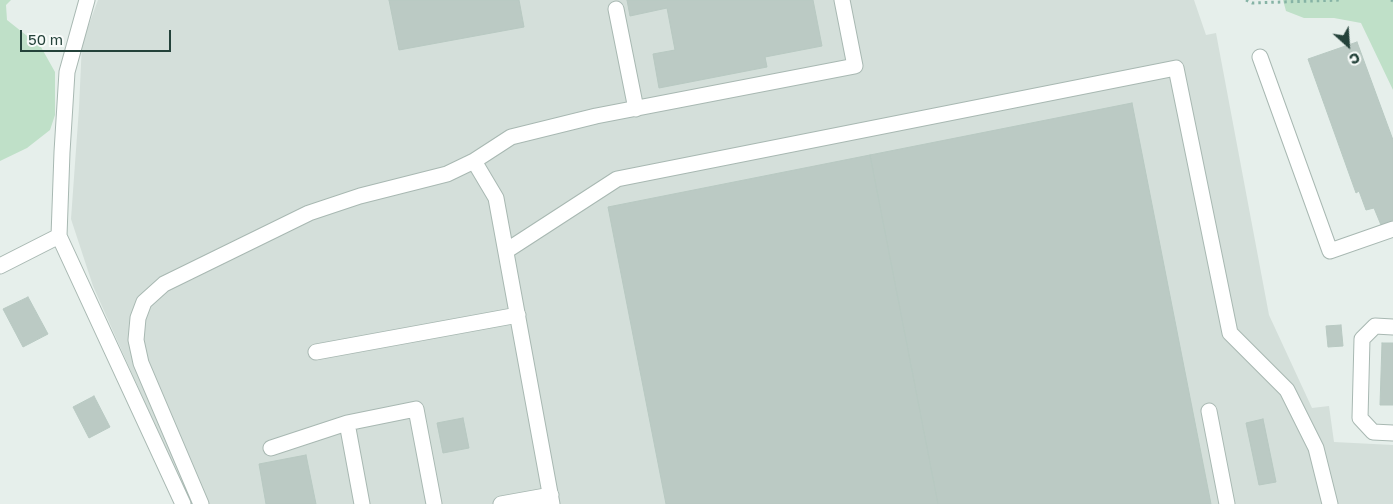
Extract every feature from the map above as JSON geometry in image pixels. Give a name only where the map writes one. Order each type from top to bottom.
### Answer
[{"type":"street","points":[[88,0],[67,72],[58,236],[184,504]]},
{"type":"street","points":[[201,504],[142,362],[136,340],[138,318],[144,302],[164,284],[309,213],[360,196],[447,174],[474,161],[511,137],[596,116],[855,66],[842,0]]},
{"type":"street","points":[[616,9],[636,109]]},
{"type":"street","points":[[1260,57],[1330,251],[1393,229]]},
{"type":"street","points":[[506,250],[617,179],[1176,68],[1230,333],[1287,390],[1316,448],[1330,504]]},
{"type":"street","points":[[474,161],[496,198],[552,499],[501,504]]},
{"type":"street","points":[[0,266],[58,236]]},
{"type":"street","points":[[316,352],[518,315]]},
{"type":"street","points":[[1393,327],[1375,326],[1362,339],[1360,418],[1373,432],[1393,433]]},
{"type":"street","points":[[270,448],[347,423],[416,409],[434,504]]},
{"type":"street","points":[[1209,411],[1228,504]]},
{"type":"street","points":[[347,423],[362,504]]},
{"type":"path","points":[[1246,0],[1252,3],[1341,0]]},
{"type":"shaded area","points":[[98,0],[1194,0],[1206,35],[1216,33],[1269,315],[1312,408],[1329,406],[1334,442],[1393,445],[1393,504],[190,504],[93,286],[71,219],[82,43]]},
{"type":"green space","points":[[0,0],[11,0],[6,5],[7,20],[41,47],[55,72],[55,115],[50,130],[27,148],[0,161]]},
{"type":"green space","points":[[1283,0],[1393,0],[1393,90],[1361,23],[1334,18],[1304,18],[1286,11]]},
{"type":"building","points":[[389,0],[519,0],[524,27],[399,50]]},
{"type":"building","points":[[627,0],[813,0],[822,46],[765,57],[767,67],[659,88],[653,54],[675,50],[667,8],[630,16]]},
{"type":"building","points":[[1357,42],[1393,140],[1393,220],[1381,225],[1374,208],[1366,210],[1359,191],[1356,193],[1308,59]]},
{"type":"building","points":[[1132,103],[1211,504],[938,504],[870,155]]},
{"type":"building","points":[[870,155],[938,504],[666,504],[608,207]]},
{"type":"building","points":[[28,297],[48,334],[23,347],[3,309]]},
{"type":"building","points":[[1341,325],[1343,346],[1328,347],[1326,326]]},
{"type":"building","points":[[1382,343],[1393,343],[1393,405],[1380,405]]},
{"type":"building","points":[[94,396],[110,427],[89,438],[73,407]]},
{"type":"building","points":[[463,418],[469,448],[443,453],[437,423]]},
{"type":"building","points":[[1263,419],[1276,482],[1259,485],[1246,423]]},
{"type":"building","points":[[306,455],[316,504],[266,504],[259,464]]}]
